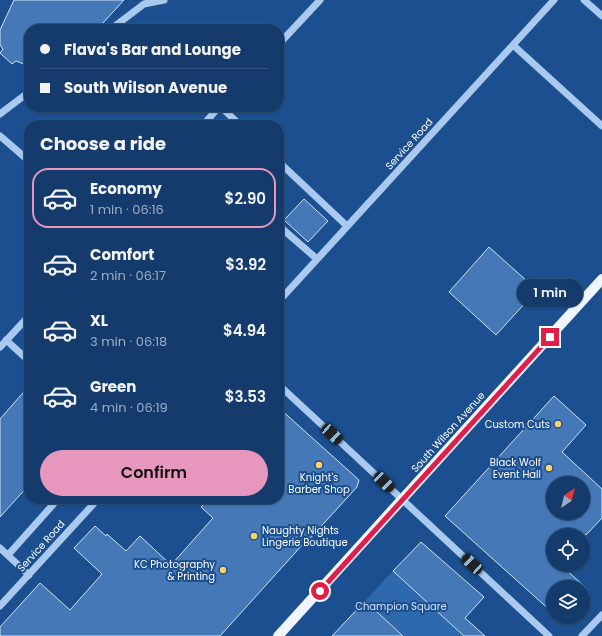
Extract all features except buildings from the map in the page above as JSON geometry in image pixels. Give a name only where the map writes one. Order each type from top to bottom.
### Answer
[{"type":"main road","name":"South Wilson Avenue","points":[[278,636],[602,280]]},
{"type":"street","points":[[118,24],[144,4],[164,0]]},
{"type":"street","points":[[284,39],[320,0]]},
{"type":"street","name":"Service Road","points":[[284,295],[554,0]]},
{"type":"street","points":[[584,0],[602,16]]},
{"type":"street","points":[[513,45],[602,126]]},
{"type":"street","points":[[0,114],[24,96]]},
{"type":"street","points":[[208,120],[215,112]]},
{"type":"street","points":[[226,112],[234,120]]},
{"type":"street","points":[[0,136],[24,157]]},
{"type":"street","points":[[284,167],[347,226]]},
{"type":"street","points":[[284,230],[317,259]]},
{"type":"street","points":[[0,347],[24,321]]},
{"type":"street","points":[[6,340],[24,356]]},
{"type":"street","points":[[284,391],[549,636]]},
{"type":"street","points":[[8,556],[54,504]]},
{"type":"street","name":"Service Road","points":[[0,606],[93,504]]},
{"type":"street","points":[[0,548],[29,575]]},
{"type":"street","points":[[582,636],[602,615]]},
{"type":"green space","name":"Champion Square","points":[[393,571],[464,636],[404,636],[365,601]]},
{"type":"place","name":"Custom Cuts","points":[[558,424]]},
{"type":"place","name":"Knight's Barber Shop","points":[[319,465]]},
{"type":"place","name":"Black Wolf Event Hall","points":[[549,468]]},
{"type":"place","name":"Naughty Nights Lingerie Boutique","points":[[254,536]]},
{"type":"place","name":"KC Photography & Printing","points":[[223,570]]},
{"type":"route","points":[[320,591],[550,337]]}]
